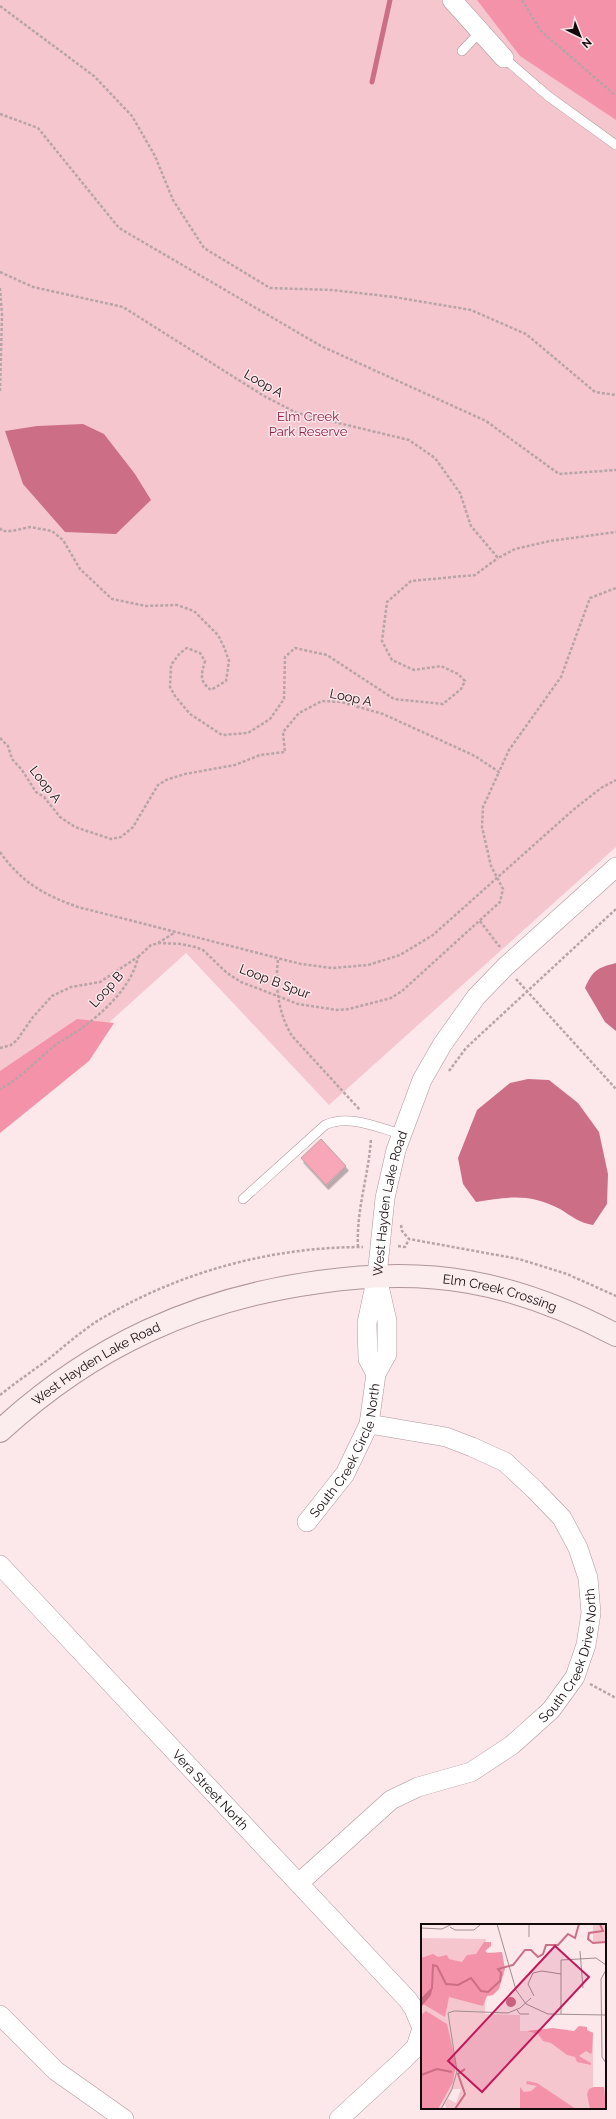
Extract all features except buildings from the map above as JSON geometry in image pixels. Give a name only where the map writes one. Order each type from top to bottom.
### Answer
[{"type":"main road","name":"Elm Creek Crossing","points":[[377,1276],[444,1278],[494,1287],[557,1307],[616,1335]]},
{"type":"main road","name":"West Hayden Lake Road","points":[[0,1431],[38,1398],[77,1369],[108,1350],[161,1324],[210,1306],[254,1294],[339,1279],[377,1276]]},
{"type":"street","points":[[452,0],[504,58]]},
{"type":"street","name":"West Hayden Lake Road","points":[[377,1276],[385,1198],[401,1134],[422,1080],[442,1045],[476,997],[616,867]]},
{"type":"street","name":"South Creek Circle North","points":[[307,1522],[345,1474],[369,1424],[376,1374],[368,1359],[367,1323],[377,1276]]},
{"type":"street","name":"South Creek Drive North","points":[[299,1883],[391,1800],[418,1787],[472,1772],[512,1745],[551,1710],[575,1677],[586,1645],[590,1613],[588,1585],[578,1548],[562,1518],[505,1462],[446,1437],[369,1424]]},
{"type":"street","name":"Vera Street North","points":[[0,1565],[408,2000],[421,2025]]},
{"type":"street","points":[[0,2014],[56,2071],[124,2119]]},
{"type":"street","name":"Vera Street North","points":[[339,2119],[416,2046],[421,2031]]},
{"type":"lane","points":[[462,51],[480,32]]},
{"type":"lane","points":[[504,58],[548,96],[616,145]]},
{"type":"lane","points":[[243,1199],[325,1126],[335,1120],[344,1120],[369,1125],[401,1134]]},
{"type":"path","points":[[522,0],[541,31],[616,96]]},
{"type":"path","points":[[0,6],[94,76],[132,116],[155,156],[173,200],[204,248],[270,288],[332,290],[394,297],[471,310],[526,334],[594,392],[616,395]]},
{"type":"path","points":[[0,114],[38,128],[119,228],[301,334],[322,346],[486,421],[559,474],[616,470]]},
{"type":"path","name":"Loop A","points":[[0,272],[33,286],[123,307],[264,396],[297,413],[409,440],[435,458],[460,493],[472,526],[498,558]]},
{"type":"path","points":[[0,288],[2,315],[0,391]]},
{"type":"path","points":[[0,528],[2,531],[12,531],[30,527],[52,531],[63,540],[80,570],[112,599],[146,606],[177,606],[194,611],[218,635],[224,647],[229,661],[226,681],[211,690],[203,684],[201,677],[205,661],[200,653],[187,648],[180,653],[171,665],[170,687],[175,696],[190,714],[222,735],[248,733],[270,719],[284,699],[285,657],[295,648],[327,655],[394,699],[443,704],[461,690],[466,681],[458,674],[441,666],[414,670],[392,660],[382,641],[387,602],[411,581],[475,575],[498,558],[515,549],[550,541],[616,532]]},
{"type":"path","points":[[497,878],[491,866],[482,827],[483,807],[509,750],[561,677],[590,598],[616,588]]},
{"type":"path","name":"Loop A","points":[[0,738],[8,746],[12,759],[22,770],[36,792],[44,797],[60,817],[75,828],[111,839],[121,837],[133,827],[158,785],[166,780],[185,774],[235,765],[260,755],[285,752],[283,732],[299,713],[322,701],[341,702],[383,714],[475,756],[499,772]]},
{"type":"path","points":[[0,852],[16,872],[47,895],[78,907],[278,960],[317,967],[357,967],[389,960],[410,950],[433,935],[573,810],[601,788],[616,780]]},
{"type":"path","name":"Loop B Spur","points":[[156,944],[181,944],[203,950],[227,973],[241,982],[298,1004],[337,1010],[348,1009],[391,998],[410,985],[480,920],[498,906],[502,898],[503,890],[497,878]]},
{"type":"path","points":[[446,1077],[466,1048],[616,909]]},
{"type":"path","points":[[480,920],[499,946],[507,948],[511,963],[527,992],[616,1089]]},
{"type":"path","points":[[138,957],[144,950],[174,933]]},
{"type":"path","name":"Loop B","points":[[0,1048],[11,1045],[17,1040],[33,1017],[52,996],[71,986],[100,982],[138,957]]},
{"type":"path","name":"Loop B","points":[[0,1088],[27,1070],[59,1042],[82,1028],[105,1008],[133,975],[138,957]]},
{"type":"path","points":[[278,960],[278,995],[285,1023],[292,1036],[362,1112],[372,1134],[370,1154],[360,1207],[358,1246]]},
{"type":"path","points":[[402,1218],[402,1231],[409,1239],[519,1259],[567,1274],[616,1296]]},
{"type":"path","points":[[405,1247],[409,1239]]},
{"type":"path","points":[[575,1677],[616,1698]]},
{"type":"green space","name":"Elm Creek Park Reserve","points":[[0,0],[616,0],[616,847],[329,1105],[186,953],[0,1121]]},
{"type":"shaded area","points":[[477,0],[616,0],[616,120],[520,56]]},
{"type":"shaded area","points":[[83,424],[104,434],[135,474],[151,500],[116,534],[65,532],[23,484],[5,431],[37,426]]},
{"type":"shaded area","points":[[616,963],[616,1031],[605,1022],[585,988],[593,973],[604,966]]},
{"type":"shaded area","points":[[77,1019],[114,1023],[89,1061],[0,1133],[0,1071]]},
{"type":"shaded area","points":[[528,1079],[549,1080],[578,1103],[599,1132],[608,1174],[607,1204],[593,1225],[580,1221],[549,1204],[528,1198],[509,1198],[476,1202],[463,1184],[458,1158],[477,1110],[510,1083]]},
{"type":"waterway","points":[[372,82],[390,0]]}]
